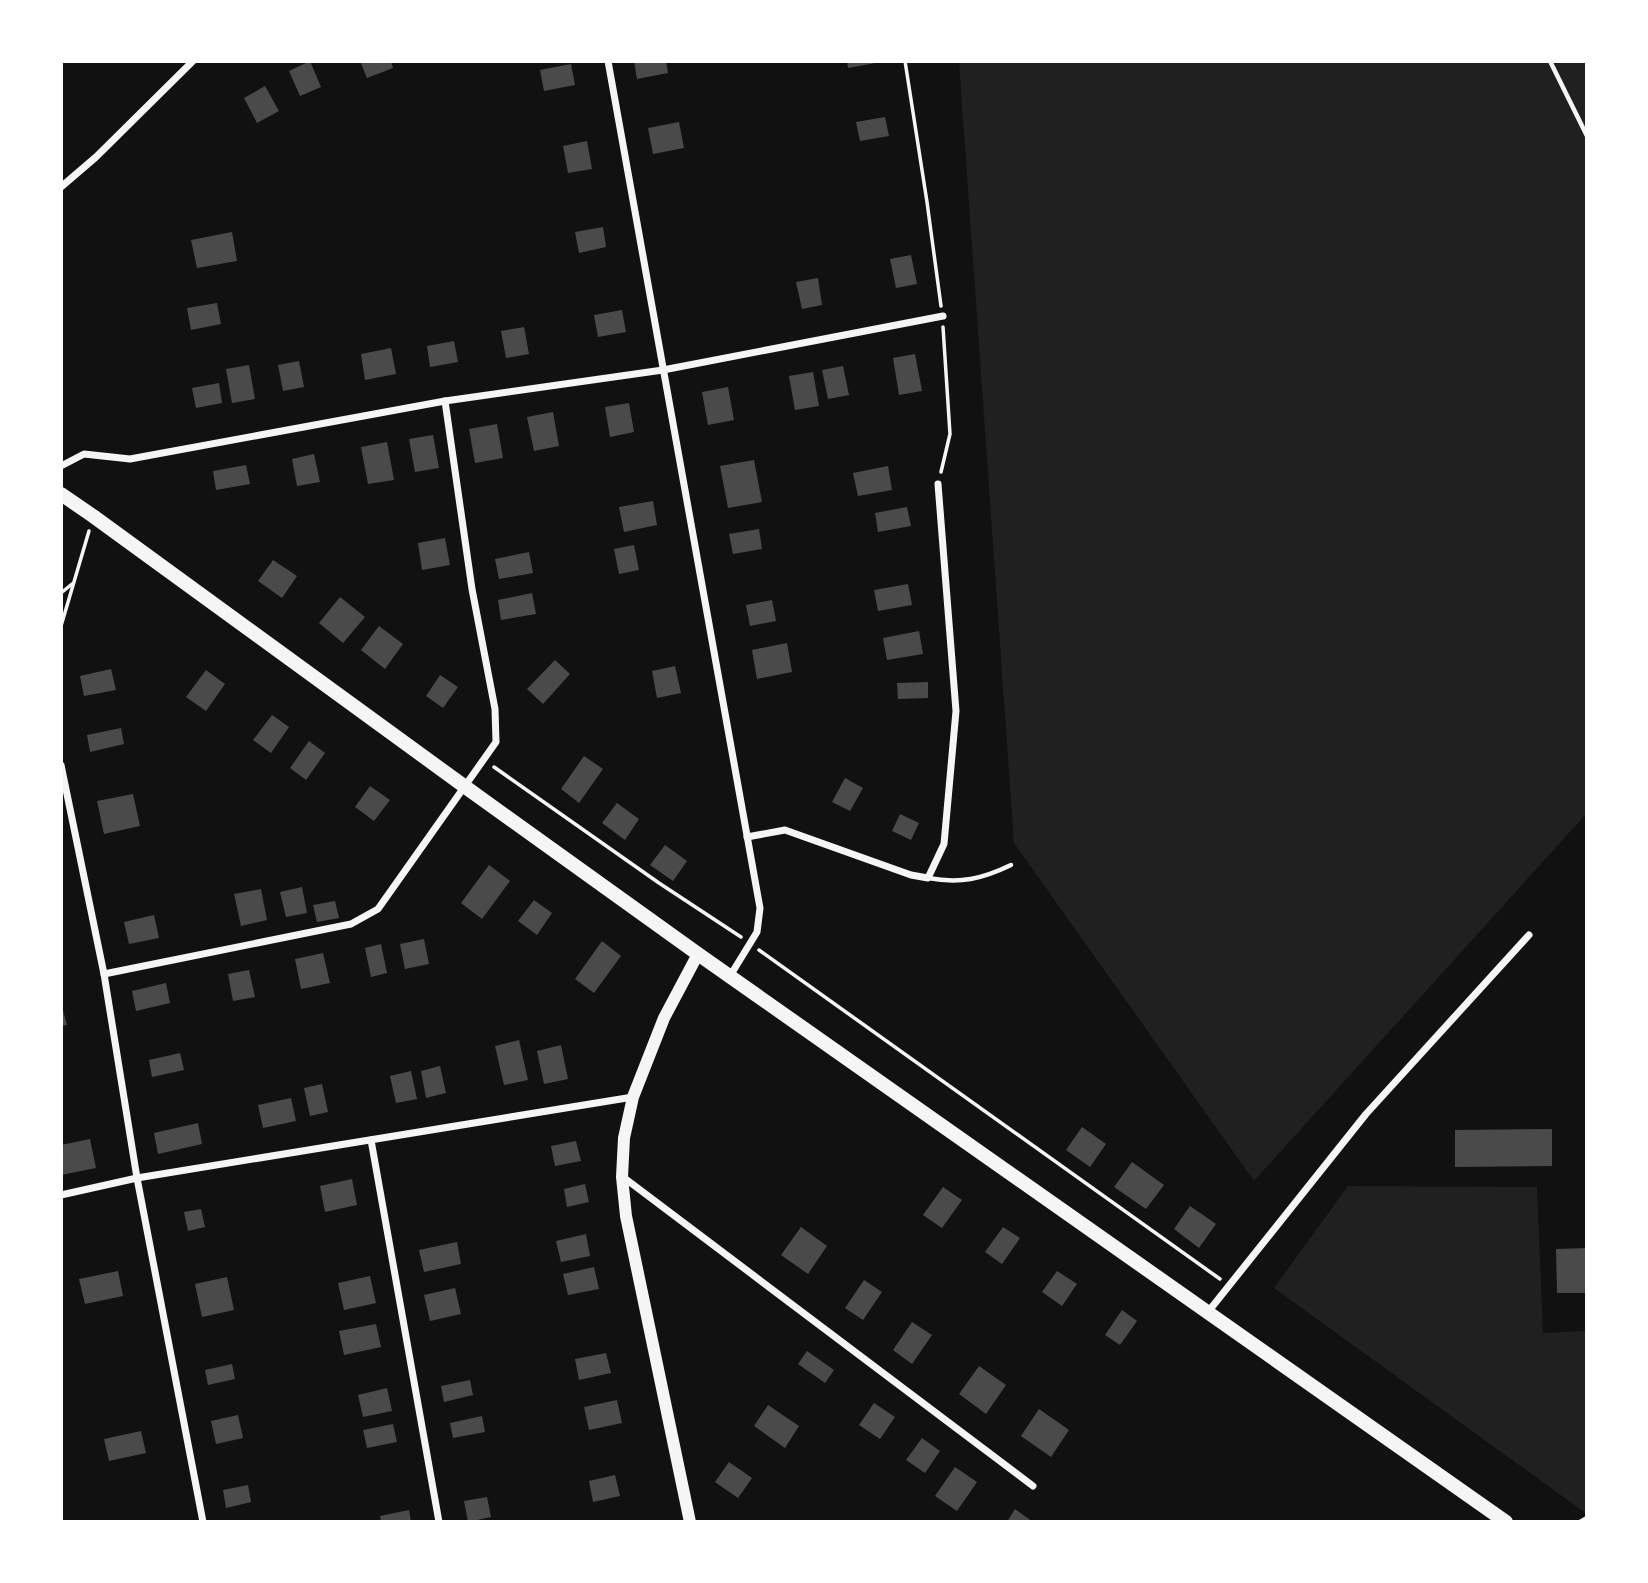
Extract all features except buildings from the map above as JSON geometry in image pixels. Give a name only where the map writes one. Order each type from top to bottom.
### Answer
[{"type":"main road","points":[[61,494],[698,954],[1506,1522]]},
{"type":"street","points":[[61,187],[96,157],[193,61]]},
{"type":"street","points":[[608,61],[760,908],[757,932],[730,976]]},
{"type":"street","points":[[61,466],[84,454],[130,459],[445,401],[663,370],[943,316]]},
{"type":"street","points":[[104,974],[351,924],[378,909],[496,742],[495,709],[472,589],[445,401]]},
{"type":"street","points":[[747,837],[785,830],[911,875],[928,878],[944,844],[956,711],[938,484]]},
{"type":"street","points":[[61,765],[104,974],[137,1178],[203,1522]]},
{"type":"street","points":[[1208,1312],[1366,1114],[1529,935]]},
{"type":"street","points":[[690,1522],[626,1216],[622,1177],[624,1139],[633,1097],[664,1018],[698,954]]},
{"type":"street","points":[[61,1195],[137,1178],[633,1097]]},
{"type":"street","points":[[371,1140],[439,1522]]},
{"type":"street","points":[[622,1177],[1033,1486]]},
{"type":"lane","points":[[1550,61],[1587,136]]},
{"type":"lane","points":[[928,878],[970,881],[1011,865]]},
{"type":"lane","points":[[1580,1522],[1587,1518]]},
{"type":"path","points":[[905,61],[943,316],[950,435],[938,484]]},
{"type":"path","points":[[61,626],[93,516]]},
{"type":"path","points":[[61,593],[74,583]]},
{"type":"path","points":[[484,759],[750,944],[1229,1286]]},
{"type":"shaded area","points":[[959,61],[1587,61],[1587,813],[1254,1181],[1014,843]]},
{"type":"shaded area","points":[[1348,1186],[1537,1187],[1543,1333],[1587,1331],[1587,1514],[1274,1288]]}]
